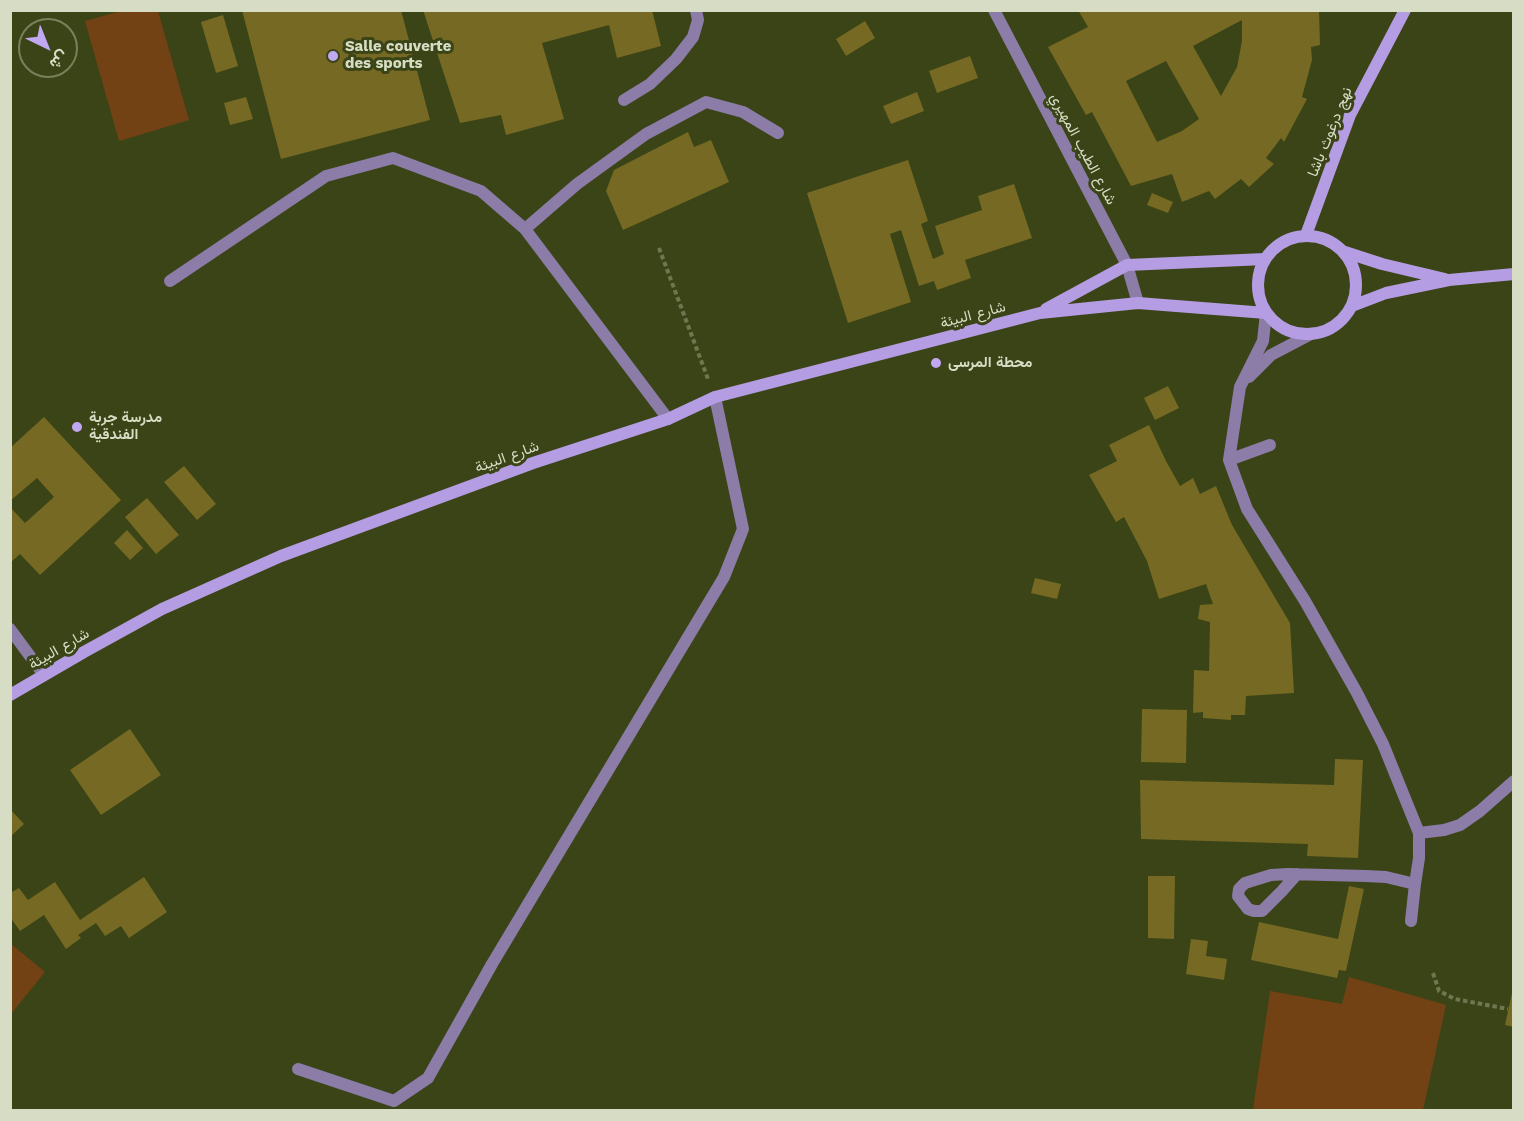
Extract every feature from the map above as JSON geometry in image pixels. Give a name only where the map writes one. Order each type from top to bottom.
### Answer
[{"type":"main road","name":"نهج درغوث باشا","points":[[1306,235],[1350,115],[1405,10]]},
{"type":"main road","points":[[1306,235],[1320,237],[1334,243],[1345,252],[1353,264],[1356,292],[1352,306],[1342,320],[1327,329],[1311,334],[1298,333],[1286,329],[1266,313],[1260,300],[1259,272],[1265,259],[1276,247],[1290,238],[1306,235]]},
{"type":"main road","points":[[1345,252],[1382,264],[1449,280]]},
{"type":"main road","name":"شارع البيئة","points":[[1040,313],[1126,265],[1265,259]]},
{"type":"main road","points":[[1352,306],[1386,293],[1449,280],[1514,274]]},
{"type":"main road","name":"شارع البيئة","points":[[10,695],[162,609],[281,556],[533,463],[668,419],[714,397],[1040,313],[1138,303],[1266,313]]},
{"type":"street","points":[[624,100],[650,84],[676,59],[693,37],[698,20],[696,10]]},
{"type":"street","name":"شارع الطيب المهيري","points":[[994,10],[1126,265],[1138,303]]},
{"type":"street","points":[[525,229],[577,184],[646,134],[706,102],[743,112],[778,133]]},
{"type":"street","points":[[170,281],[326,176],[393,158],[481,191],[525,229],[668,419]]},
{"type":"street","points":[[1266,313],[1263,341],[1240,387],[1229,460],[1247,509],[1305,601],[1383,744],[1419,833],[1419,858],[1411,921]]},
{"type":"street","points":[[1240,387],[1271,355],[1311,334]]},
{"type":"street","points":[[298,1069],[394,1101],[428,1078],[498,954],[724,577],[743,529],[714,397]]},
{"type":"street","points":[[1229,460],[1270,446]]},
{"type":"street","points":[[10,629],[44,675]]},
{"type":"street","points":[[1419,833],[1444,830],[1460,825],[1514,781]]},
{"type":"street","points":[[1297,874],[1386,877],[1415,884]]},
{"type":"path","points":[[659,248],[714,397]]},
{"type":"path","points":[[1433,973],[1438,991],[1455,999],[1508,1009]]},
{"type":"shaded area","points":[[121,11],[158,11],[189,120],[119,141],[85,21]]},
{"type":"shaded area","points":[[11,944],[45,972],[11,1014]]},
{"type":"shaded area","points":[[1349,977],[1446,1005],[1423,1110],[1253,1110],[1270,991],[1342,1004]]},
{"type":"building","points":[[242,10],[401,10],[430,120],[281,159]]},
{"type":"building","points":[[423,10],[534,10],[534,12],[539,10],[652,10],[661,46],[617,58],[609,25],[542,43],[564,119],[506,135],[501,115],[460,123]]},
{"type":"building","points":[[1078,10],[1319,10],[1320,45],[1311,47],[1312,60],[1302,97],[1307,99],[1284,142],[1281,138],[1266,158],[1274,164],[1249,187],[1241,179],[1215,199],[1209,191],[1182,202],[1172,174],[1131,186],[1092,112],[1086,115],[1048,47],[1088,27]],"holes":[[[1242,20],[1242,41],[1237,67],[1221,96],[1193,46]],[[1166,61],[1199,119],[1182,131],[1157,142],[1126,81]]]},
{"type":"building","points":[[223,15],[238,66],[216,73],[201,22]]},
{"type":"building","points":[[865,21],[875,38],[846,56],[836,39]]},
{"type":"building","points":[[970,56],[978,78],[937,93],[929,71]]},
{"type":"building","points":[[917,92],[924,111],[891,124],[883,106]]},
{"type":"building","points":[[246,97],[253,119],[230,125],[224,103]]},
{"type":"building","points":[[688,132],[694,147],[711,140],[729,182],[623,230],[606,191],[614,170]]},
{"type":"building","points":[[908,160],[928,221],[921,224],[933,259],[944,254],[935,226],[982,210],[978,196],[1014,184],[1032,238],[965,260],[971,278],[937,290],[934,281],[919,286],[901,230],[890,234],[911,302],[848,323],[807,193]]},
{"type":"building","points":[[1152,193],[1173,202],[1168,213],[1147,205]]},
{"type":"building","points":[[1168,386],[1179,408],[1155,420],[1144,398]]},
{"type":"building","points":[[44,417],[121,500],[40,575],[20,554],[10,563],[10,507],[25,523],[54,497],[37,478],[10,501],[10,448]]},
{"type":"building","points":[[1149,425],[1180,486],[1193,478],[1200,494],[1216,486],[1232,525],[1290,623],[1294,693],[1246,696],[1245,715],[1231,715],[1231,720],[1203,718],[1203,712],[1193,713],[1194,670],[1209,671],[1210,622],[1198,619],[1200,605],[1213,604],[1206,584],[1159,599],[1147,561],[1124,517],[1116,522],[1089,475],[1117,461],[1109,445]]},
{"type":"building","points":[[184,466],[216,504],[197,520],[164,482]]},
{"type":"building","points":[[147,498],[179,535],[156,554],[125,517]]},
{"type":"building","points":[[127,530],[143,548],[130,560],[114,543]]},
{"type":"building","points":[[1035,578],[1061,584],[1057,599],[1031,593]]},
{"type":"building","points":[[1142,709],[1187,710],[1186,763],[1141,762]]},
{"type":"building","points":[[130,729],[161,775],[101,815],[70,770]]},
{"type":"building","points":[[1335,759],[1363,760],[1358,858],[1307,856],[1308,844],[1141,839],[1140,780],[1334,785]]},
{"type":"building","points":[[10,809],[24,824],[10,837]]},
{"type":"building","points":[[1148,876],[1175,876],[1174,939],[1148,938]]},
{"type":"building","points":[[144,877],[167,912],[129,938],[121,926],[105,936],[96,923],[78,935],[81,938],[66,949],[44,915],[20,931],[10,917],[10,893],[19,888],[28,900],[55,882],[80,920]]},
{"type":"building","points":[[1349,886],[1364,889],[1346,971],[1339,970],[1337,978],[1251,960],[1259,922],[1338,939]]},
{"type":"building","points":[[1191,939],[1208,941],[1206,956],[1227,959],[1224,980],[1186,974]]},
{"type":"building","points":[[1512,993],[1514,993],[1514,1027],[1505,1025]]},
{"type":"place","name":"Salle couverte des sports","points":[[333,56]]},
{"type":"place","name":"محطة المرسى","points":[[936,363]]},
{"type":"place","name":"مدرسة جربة الفندقية","points":[[77,427]]}]
